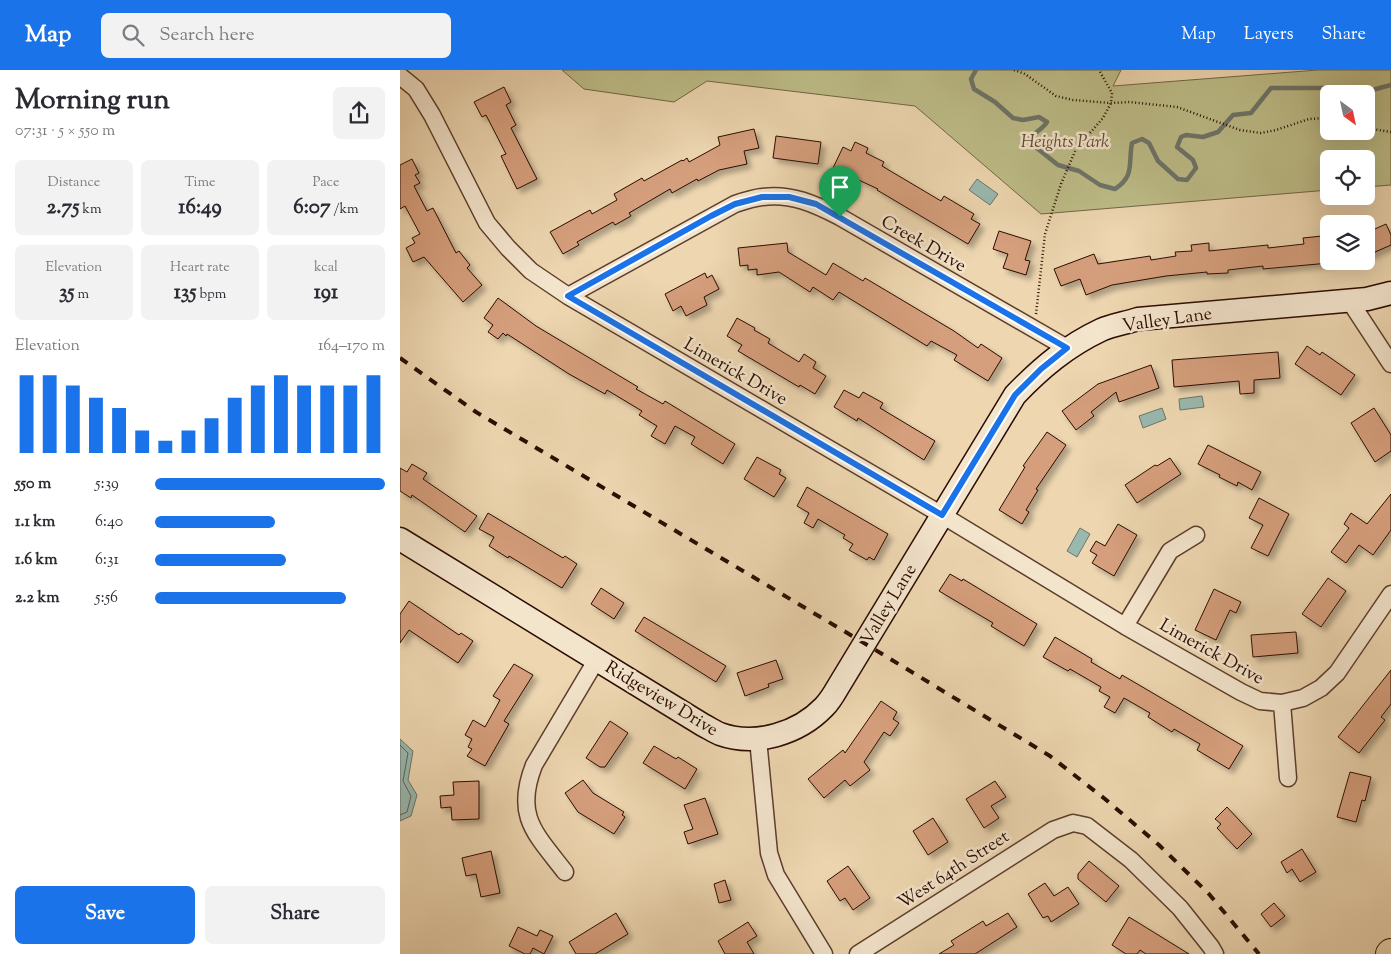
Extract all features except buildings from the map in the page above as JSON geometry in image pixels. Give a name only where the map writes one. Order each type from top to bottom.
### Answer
[{"type":"street","name":"Limerick Drive","points":[[400,76],[416,89],[432,115],[487,223],[531,271],[568,296],[942,515],[1125,626],[1241,692],[1260,701],[1282,704]]},
{"type":"street","name":"Creek Drive","points":[[568,296],[735,204],[762,197],[789,197],[816,204],[1067,348]]},
{"type":"street","name":"Valley Lane","points":[[758,739],[787,732],[806,721],[825,706],[838,688],[1015,395],[1041,369],[1067,348],[1102,330],[1138,319],[1367,299],[1391,293]]},
{"type":"street","points":[[1349,300],[1391,364]]},
{"type":"street","points":[[1125,626],[1170,551],[1196,534]]},
{"type":"street","name":"Ridgeview Drive","points":[[400,539],[720,734],[739,739],[758,739]]},
{"type":"street","points":[[1288,778],[1282,704],[1303,698],[1321,688],[1337,673],[1391,594]]},
{"type":"street","points":[[564,872],[534,832],[528,816],[525,799],[528,781],[534,765],[597,659]]},
{"type":"street","points":[[758,739],[769,853],[776,875],[824,954]]},
{"type":"street","name":"West 64th Street","points":[[858,954],[1053,830],[1073,823],[1087,826],[1131,860],[1180,908],[1215,954]]},
{"type":"path","points":[[1014,70],[1025,74],[1056,96],[1072,100],[1111,103],[1130,102],[1177,107],[1240,130],[1261,133],[1308,119],[1320,118]]},
{"type":"path","points":[[1036,331],[1045,234],[1061,184],[1076,149],[1103,118],[1111,103],[1112,93],[1099,70]]},
{"type":"path","points":[[1375,129],[1391,132]]},
{"type":"green space","name":"Heights Park","points":[[562,70],[1121,70],[1113,86],[1318,70],[1391,70],[1391,185],[1375,186],[1375,150],[1320,150],[1320,191],[1041,214],[915,106],[707,81],[674,102],[584,89]]},
{"type":"water","points":[[977,179],[998,194],[990,205],[969,190]]},
{"type":"water","points":[[1202,396],[1204,407],[1180,410],[1179,399]]},
{"type":"water","points":[[1162,408],[1166,419],[1143,428],[1139,416]]},
{"type":"water","points":[[1080,528],[1090,534],[1077,557],[1067,551]]},
{"type":"water","points":[[400,739],[413,751],[408,780],[417,795],[411,816],[400,821]]},
{"type":"waterway","points":[[976,70],[971,79],[974,89],[995,102],[1013,118],[1023,120],[1039,117],[1047,122],[1030,138],[1033,145],[1058,165],[1079,171],[1100,185],[1115,189],[1126,179],[1130,169],[1132,143],[1142,139],[1149,143],[1158,161],[1178,179],[1187,180],[1196,168],[1193,160],[1177,147],[1181,137],[1186,135],[1203,137],[1218,132],[1233,115],[1251,113],[1271,88],[1320,88]]},
{"type":"waterway","points":[[1375,89],[1391,85]]},
{"type":"railway","points":[[400,358],[476,412],[1050,756],[1159,845],[1209,894],[1259,954]]},
{"type":"route","points":[[762,197],[789,197],[816,204],[840,217],[1067,348],[1041,369],[1015,395],[942,515],[568,296],[735,204],[762,197]]}]
